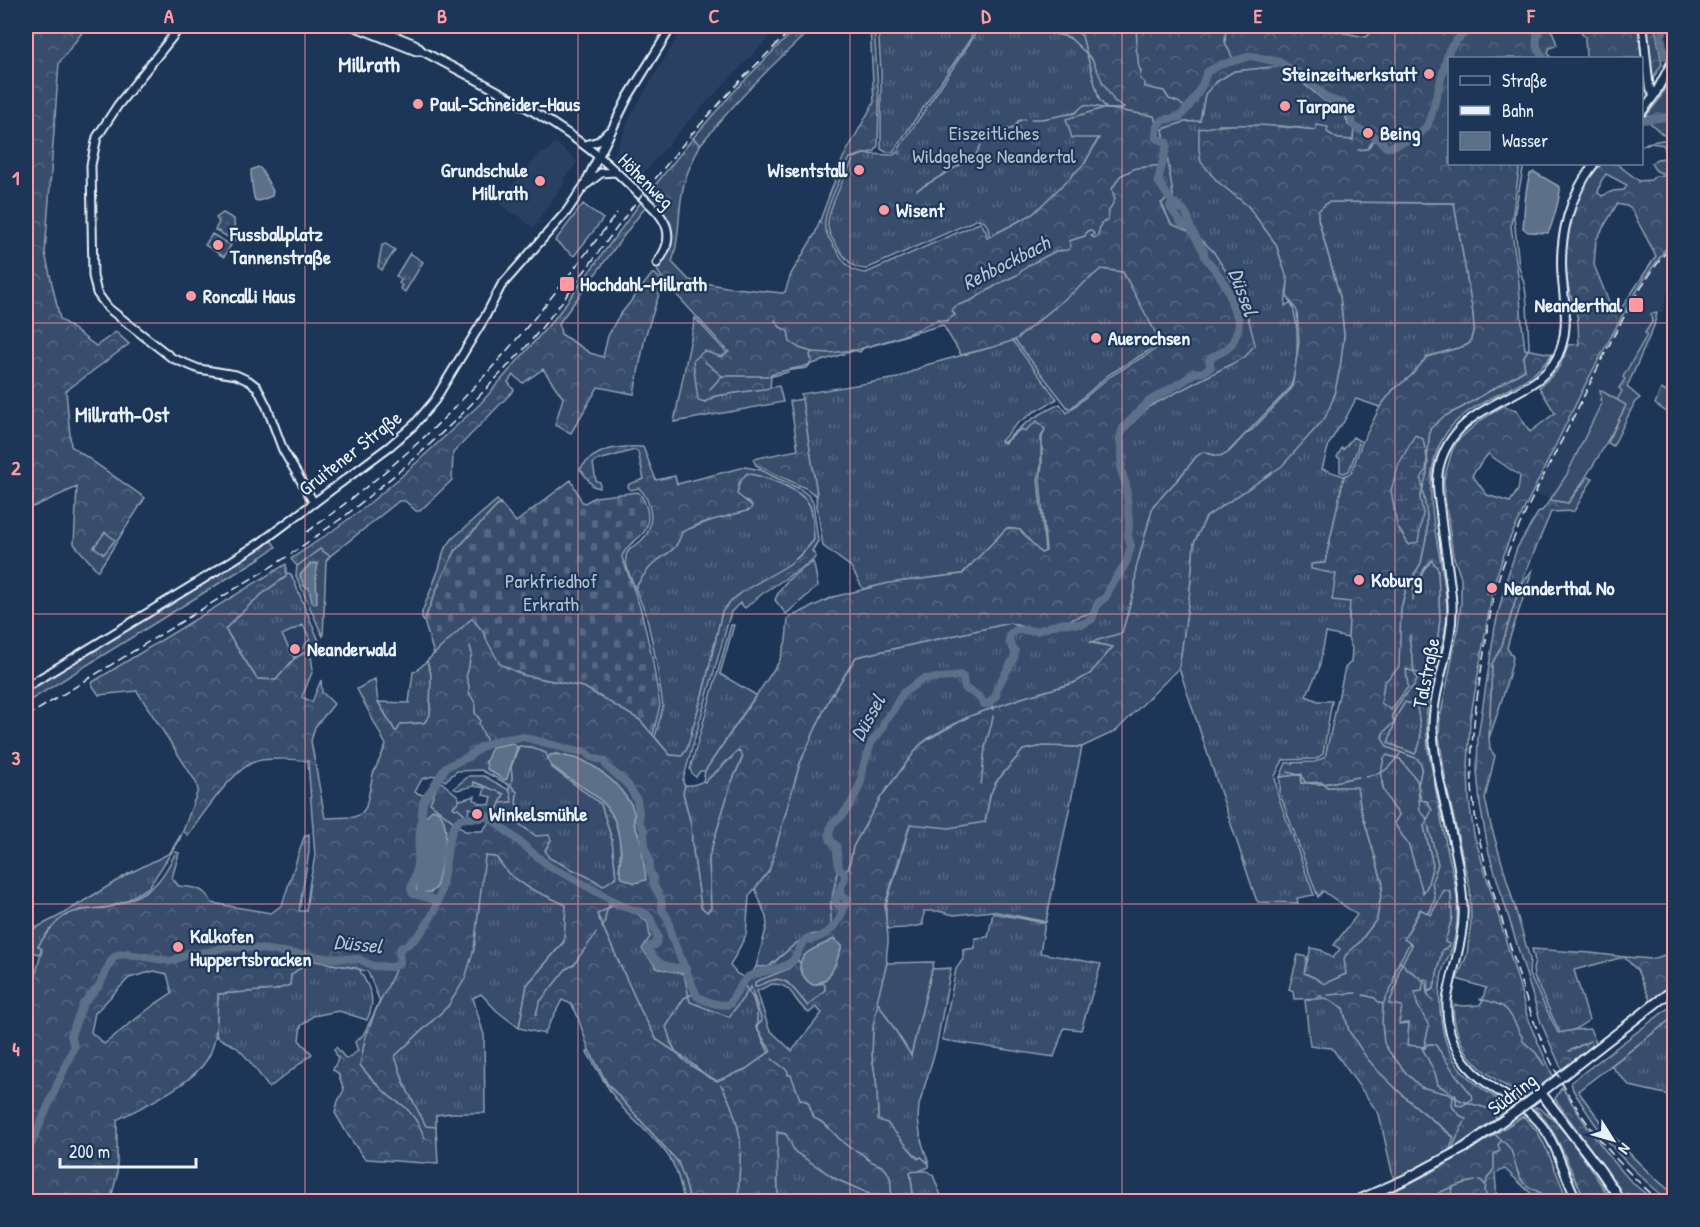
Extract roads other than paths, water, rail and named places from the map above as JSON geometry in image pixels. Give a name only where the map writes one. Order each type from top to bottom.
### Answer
[{"type":"main road","points":[[180,26],[118,105],[97,137],[91,165],[93,276],[97,293],[108,308],[172,358],[199,369],[236,375],[257,387],[283,450],[314,503]]},
{"type":"main road","points":[[352,26],[416,51],[422,51]]},
{"type":"main road","points":[[371,26],[387,29],[415,44],[422,51]]},
{"type":"main road","name":"Gruitener Straße","points":[[26,687],[242,555],[410,429],[435,400],[501,286],[567,211],[584,186],[644,69],[672,26]]},
{"type":"main road","points":[[1642,26],[1649,86],[1654,96]]},
{"type":"main road","name":"Höhenweg","points":[[422,51],[519,103],[585,146],[615,172],[656,210],[664,222],[667,230],[667,246],[657,263]]},
{"type":"main road","points":[[1643,110],[1654,96],[1674,58]]},
{"type":"main road","points":[[585,146],[599,141],[612,129]]},
{"type":"main road","name":"Talstraße","points":[[1578,1202],[1551,1139],[1541,1124],[1521,1105],[1488,1084],[1470,1069],[1452,1042],[1447,1021],[1447,1000],[1462,932],[1462,886],[1439,773],[1433,729],[1436,700],[1448,646],[1452,608],[1438,489],[1443,452],[1449,441],[1466,422],[1537,379],[1551,367],[1559,354],[1565,322],[1562,263],[1565,227],[1575,196],[1593,165]]},
{"type":"main road","points":[[584,186],[602,173],[615,172]]},
{"type":"main road","name":"Südring","points":[[1354,1202],[1406,1179],[1464,1148],[1541,1093],[1674,989]]},
{"type":"main road","points":[[1541,1093],[1600,1170],[1615,1192],[1618,1202]]},
{"type":"water","points":[[258,167],[273,191],[272,196],[259,201],[254,198],[251,170]]},
{"type":"water","points":[[1534,172],[1560,187],[1556,210],[1548,233],[1528,232],[1523,228],[1527,188],[1530,174]]},
{"type":"water","points":[[314,563],[318,564],[317,602],[315,604],[312,602],[309,588],[304,586],[300,575]]},
{"type":"water","points":[[512,743],[517,747],[507,779],[504,780],[487,769],[486,762],[492,747]]},
{"type":"water","points":[[556,754],[582,760],[598,769],[617,785],[631,804],[634,824],[641,841],[646,880],[635,883],[622,878],[620,842],[613,816],[598,798],[550,764],[548,759],[550,755]]},
{"type":"water","points":[[433,809],[440,814],[444,822],[446,833],[443,857],[436,888],[431,892],[419,893],[416,886],[424,818]]},
{"type":"water","points":[[834,939],[842,946],[830,975],[820,983],[813,985],[803,975],[801,961],[810,951]]},
{"type":"waterway","points":[[1070,26],[1082,36],[1099,99],[1106,108]]},
{"type":"waterway","points":[[1136,26],[1136,50],[1141,71],[1140,79],[1145,83],[1145,87],[1164,91],[1169,99],[1187,109]]},
{"type":"waterway","points":[[1226,26],[1225,42],[1234,61]]},
{"type":"waterway","name":"Düssel","points":[[438,902],[413,894],[411,889],[416,873],[423,802],[446,767],[498,740],[523,737],[573,751],[584,751],[591,757],[604,761],[607,767],[628,785],[637,800],[639,822],[644,830],[645,848],[654,886],[661,898],[662,910],[668,919],[672,938],[697,996],[713,1003],[730,1004],[748,977],[787,965],[795,958],[805,940],[808,938],[811,940],[827,933],[839,921],[843,910],[835,900],[845,878],[839,868],[836,845],[831,841],[829,834],[832,823],[839,819],[851,804],[861,782],[871,743],[903,693],[923,679],[959,675],[963,677],[966,688],[979,697],[984,704],[988,704],[996,696],[997,688],[1014,658],[1015,651],[1009,642],[1010,634],[1016,630],[1037,631],[1061,623],[1083,624],[1092,619],[1098,603],[1106,597],[1126,563],[1131,546],[1128,536],[1126,485],[1121,470],[1120,438],[1123,428],[1148,402],[1194,373],[1204,372],[1211,367],[1209,360],[1228,348],[1236,335],[1239,321],[1227,288],[1205,257],[1190,227],[1182,224],[1170,207],[1172,202],[1158,181],[1167,145],[1166,142],[1156,138],[1157,126],[1163,120],[1180,117],[1196,96],[1207,72],[1220,65],[1251,56],[1279,62],[1302,75],[1327,98],[1345,105],[1349,109],[1353,125],[1378,138],[1386,147],[1391,147],[1419,135],[1427,126],[1449,50],[1462,35],[1480,26]]},
{"type":"waterway","name":"Düssel","points":[[1540,26],[1536,43],[1543,57]]},
{"type":"waterway","name":"Düssel","points":[[1665,56],[1661,36],[1667,26]]},
{"type":"waterway","points":[[1031,119],[1075,113],[1084,105],[1154,116],[1157,126]]},
{"type":"waterway","name":"Düssel","points":[[1643,120],[1670,116],[1674,109]]},
{"type":"waterway","points":[[984,142],[1001,129],[1012,129],[1018,121],[1025,119]]},
{"type":"waterway","points":[[1368,148],[1373,141],[1379,140]]},
{"type":"waterway","points":[[917,190],[975,156],[981,145]]},
{"type":"waterway","points":[[1358,150],[1367,149]]},
{"type":"waterway","name":"Rehbockbach","points":[[792,370],[807,368],[812,361],[810,355],[812,352],[830,353],[854,350],[860,352],[863,348],[892,340],[937,320],[947,321],[955,315],[952,310],[956,306],[972,300],[1056,251],[1068,250],[1071,246],[1069,241],[1085,236],[1087,231],[1091,230],[1094,234],[1091,236],[1094,238],[1098,235],[1101,223],[1108,220],[1109,211],[1115,199],[1112,189],[1120,176],[1136,168],[1163,165]]},
{"type":"waterway","points":[[1413,600],[1414,575],[1421,563],[1427,533],[1427,516],[1421,479],[1426,470],[1430,429],[1443,417],[1525,370],[1523,358],[1529,348],[1527,304],[1519,267],[1514,216],[1524,165]]},
{"type":"waterway","points":[[1172,202],[1185,212],[1190,227]]},
{"type":"waterway","points":[[775,320],[780,327],[788,331],[790,342],[812,352]]},
{"type":"waterway","points":[[704,361],[722,376]]},
{"type":"waterway","name":"Rehbockbach","points":[[710,389],[722,376],[773,376],[788,372]]},
{"type":"waterway","points":[[1410,635],[1417,679],[1392,715],[1394,722],[1383,733],[1382,738],[1387,747],[1418,759],[1422,767],[1418,786],[1420,811],[1426,817],[1438,864],[1432,882],[1435,898],[1429,914]]},
{"type":"waterway","points":[[470,646],[472,654],[466,676],[469,692],[475,703],[475,713],[480,720],[479,724],[488,744]]},
{"type":"waterway","name":"Düssel","points":[[991,702],[993,709]]},
{"type":"waterway","points":[[981,784],[986,745],[993,716]]},
{"type":"waterway","points":[[1365,776],[1385,770],[1400,754]]},
{"type":"waterway","points":[[1288,772],[1302,776],[1305,782],[1311,784],[1325,784],[1359,777]]},
{"type":"waterway","name":"Düssel","points":[[26,1156],[74,1047],[71,1035],[83,1004],[99,986],[112,959],[117,955],[127,954],[171,961],[189,954],[225,947],[253,948],[327,958],[359,959],[373,966],[393,967],[400,963],[399,951],[414,940],[435,908],[442,887],[451,834],[454,825],[461,819],[488,816],[550,867],[624,907],[645,913],[650,918],[658,937],[655,945],[648,949],[652,955],[659,963],[673,968],[686,969]]},
{"type":"waterway","points":[[841,889],[842,896],[847,901],[843,910]]},
{"type":"waterway","points":[[602,928],[612,901]]},
{"type":"waterway","points":[[536,1015],[539,1003],[566,969],[575,964],[596,933]]},
{"type":"waterway","points":[[1409,944],[1396,968],[1393,984],[1383,1004],[1384,1043],[1407,1074],[1421,1087],[1486,1108],[1493,1107],[1496,1111],[1495,1121]]},
{"type":"waterway","points":[[1399,961],[1426,983],[1427,993],[1433,1001]]},
{"type":"waterway","points":[[397,966],[377,1006],[365,1039],[360,1065],[388,1095],[409,1110],[425,1138]]},
{"type":"waterway","points":[[743,984],[753,998],[757,1013],[757,1028],[769,1053]]},
{"type":"waterway","points":[[695,993],[684,998],[666,1027],[672,1045],[678,1054],[693,1067],[714,1079]]},
{"type":"waterway","points":[[1328,995],[1356,993]]},
{"type":"waterway","points":[[1363,995],[1375,998],[1383,1004]]},
{"type":"waterway","points":[[1480,999],[1505,1008],[1512,1017],[1522,1040],[1536,1053],[1544,1065]]},
{"type":"waterway","points":[[1569,1051],[1590,1041]]},
{"type":"waterway","points":[[772,1059],[788,1071],[788,1075],[791,1075],[800,1099],[808,1102],[814,1118],[850,1148],[884,1168],[890,1177],[893,1202]]},
{"type":"waterway","points":[[721,1085],[733,1111],[740,1139],[739,1202]]},
{"type":"waterway","points":[[1453,1097],[1452,1106],[1466,1119],[1459,1133]]},
{"type":"waterway","points":[[1494,1132],[1511,1149],[1522,1181],[1554,1202]]},
{"type":"waterway","points":[[1444,1154],[1453,1147],[1458,1135]]},
{"type":"waterway","points":[[1487,1202],[1485,1190],[1487,1179],[1494,1169],[1494,1154],[1500,1151],[1498,1145],[1501,1141]]},
{"type":"waterway","points":[[1479,1180],[1485,1185]]},
{"type":"waterway","points":[[1425,1202],[1449,1188],[1475,1181]]},
{"type":"waterway","points":[[1444,1202],[1453,1188]]},
{"type":"railway","points":[[26,717],[282,560],[345,516],[414,459],[460,416],[526,347],[633,206],[689,137],[739,82],[795,26]]},
{"type":"railway","points":[[307,532],[383,474],[453,409],[518,338],[617,213]]},
{"type":"railway","points":[[1661,1202],[1625,1168],[1593,1131],[1566,1090],[1544,1046],[1527,1001],[1485,863],[1474,806],[1471,768],[1475,710],[1488,630],[1494,594],[1505,560],[1529,506],[1619,326],[1644,283],[1674,242]]},
{"type":"place","name":"Steinzeitwerkstatt","points":[[1429,74]]},
{"type":"place","name":"Paul-Schneider-Haus","points":[[418,104]]},
{"type":"place","name":"Tarpane","points":[[1285,106]]},
{"type":"place","name":"Being","points":[[1368,133]]},
{"type":"place","name":"Wisentstall","points":[[859,170]]},
{"type":"place","name":"Grundschule Millrath","points":[[540,181]]},
{"type":"place","name":"Wisent","points":[[884,210]]},
{"type":"place","name":"Fussballplatz Tannenstraße","points":[[218,245]]},
{"type":"place","name":"Hochdahl-Millrath","points":[[567,284]]},
{"type":"place","name":"Roncalli Haus","points":[[191,296]]},
{"type":"place","name":"Neanderthal","points":[[1636,305]]},
{"type":"place","name":"Auerochsen","points":[[1096,338]]},
{"type":"place","name":"Koburg","points":[[1359,580]]},
{"type":"place","name":"Neanderthal No","points":[[1492,588]]},
{"type":"place","name":"Neanderwald","points":[[295,649]]},
{"type":"place","name":"Winkelsmühle","points":[[477,814]]},
{"type":"place","name":"Kalkofen Huppertsbracken","points":[[178,947]]},
{"type":"district","name":"Millrath","points":[[369,64]]},
{"type":"district","name":"Millrath-Ost","points":[[122,415]]},
{"type":"park label","name":"Eiszeitliches Wildgehege Neandertal","points":[[994,144]]},
{"type":"park label","name":"Parkfriedhof Erkrath","points":[[551,592]]}]
